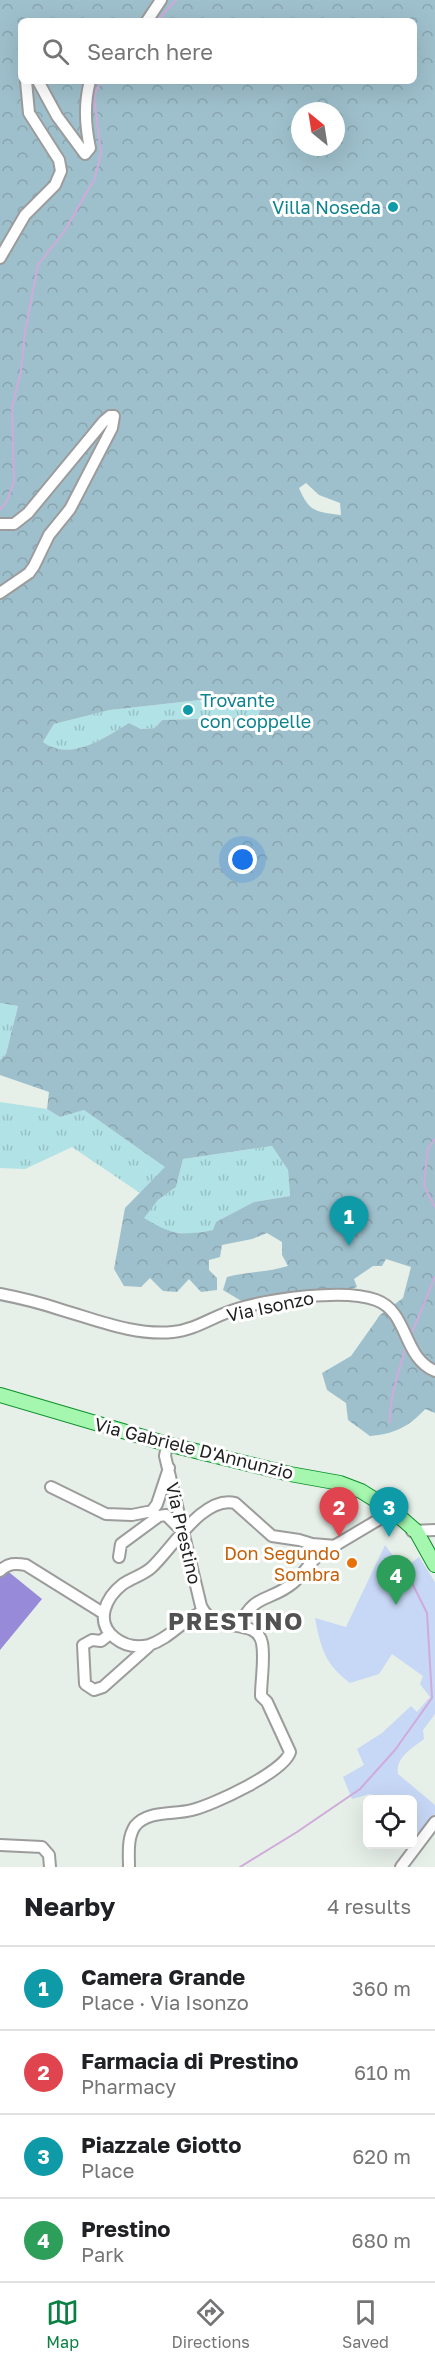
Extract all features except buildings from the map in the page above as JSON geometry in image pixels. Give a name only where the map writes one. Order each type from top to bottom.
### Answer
[{"type":"main road","name":"Via Gabriele D'Annunzio","points":[[0,1395],[166,1444],[290,1474],[340,1483],[361,1491],[395,1515],[427,1533],[435,1566]]},
{"type":"main road","name":"Via Gabriele D'Annunzio","points":[[395,1515],[435,1566]]},
{"type":"street","points":[[149,18],[162,0]]},
{"type":"street","points":[[0,258],[25,215],[55,185],[61,171],[59,160],[30,113],[26,84]]},
{"type":"street","points":[[40,84],[57,116],[85,154],[90,148],[86,117],[89,84]]},
{"type":"street","points":[[0,524],[14,524],[28,513],[104,421],[114,416],[112,428],[74,502],[49,535],[34,566],[29,573],[0,593]]},
{"type":"street","name":"Via Isonzo","points":[[0,1294],[37,1302],[116,1326],[153,1332],[173,1332],[237,1309],[318,1295],[344,1294],[367,1297],[378,1300],[390,1309],[419,1362],[435,1371]]},
{"type":"street","name":"Via Prestino","points":[[166,1444],[165,1456],[204,1611]]},
{"type":"street","points":[[51,1487],[106,1514],[132,1515],[152,1511],[157,1504],[169,1468]]},
{"type":"street","points":[[129,1867],[130,1836],[142,1820],[150,1816],[170,1815],[214,1804],[249,1785],[288,1758],[290,1752],[275,1724],[267,1702],[261,1696],[262,1640],[253,1630],[217,1623],[204,1611],[194,1615],[173,1632],[150,1644],[138,1647],[127,1645],[110,1634],[103,1621],[103,1613],[114,1592],[150,1569],[183,1532],[217,1504],[230,1502],[241,1507],[272,1536],[336,1546]]},
{"type":"street","points":[[119,1557],[121,1544],[159,1516],[166,1515],[183,1532]]},
{"type":"street","points":[[240,1626],[250,1606],[295,1581],[308,1564],[336,1546],[395,1515]]},
{"type":"street","points":[[0,1571],[5,1566],[14,1563],[26,1565],[103,1613]]},
{"type":"street","points":[[110,1634],[101,1641],[92,1640],[83,1645],[85,1684],[94,1690],[103,1687],[150,1644]]},
{"type":"street","points":[[401,1867],[435,1822]]},
{"type":"street","points":[[0,1845],[42,1847],[49,1855],[50,1867]]},
{"type":"green space","points":[[0,0],[435,0],[435,1413],[425,1409],[413,1421],[400,1428],[370,1436],[348,1420],[346,1403],[327,1390],[322,1373],[351,1356],[380,1315],[403,1298],[411,1267],[386,1259],[382,1266],[373,1266],[354,1279],[357,1287],[323,1299],[263,1314],[223,1290],[227,1277],[288,1266],[282,1255],[282,1242],[267,1233],[252,1239],[222,1245],[220,1257],[209,1260],[209,1270],[217,1278],[217,1290],[201,1292],[189,1279],[177,1292],[163,1291],[150,1278],[141,1287],[124,1286],[114,1269],[125,1208],[165,1167],[84,1110],[60,1117],[47,1109],[49,1092],[0,1075],[0,1060],[6,1054],[18,1006],[0,1003]],"holes":[[[306,483],[319,495],[340,503],[341,515],[314,509],[306,502],[299,488]],[[200,700],[250,700],[260,710],[258,717],[162,720],[155,728],[141,729],[129,723],[98,741],[76,749],[54,748],[43,742],[54,724],[110,710]],[[272,1146],[288,1170],[290,1196],[254,1202],[216,1222],[213,1230],[177,1233],[144,1218],[158,1200],[176,1187],[183,1159]]]},
{"type":"green space","points":[[200,700],[201,703],[252,704],[260,710],[258,717],[162,720],[155,728],[141,729],[129,723],[98,741],[76,749],[54,748],[43,742],[54,724],[110,710]]},
{"type":"green space","points":[[0,1003],[18,1006],[6,1054],[0,1060]]},
{"type":"green space","points":[[0,1102],[47,1109],[60,1117],[84,1110],[166,1167],[140,1193],[72,1147],[25,1169],[0,1168]]},
{"type":"green space","points":[[272,1146],[288,1170],[290,1196],[254,1202],[214,1230],[189,1234],[166,1231],[143,1218],[158,1200],[176,1187],[183,1159]]},
{"type":"shaded area","points":[[385,1545],[403,1569],[419,1557],[435,1582],[435,1714],[423,1730],[424,1739],[402,1758],[398,1774],[435,1805],[435,1814],[419,1835],[417,1833],[417,1795],[370,1794],[352,1799],[343,1777],[364,1765],[357,1749],[382,1733],[411,1706],[417,1712],[430,1697],[420,1684],[423,1676],[392,1654],[379,1674],[350,1683],[335,1669],[325,1655],[315,1618],[346,1627]]},
{"type":"shaded area","points":[[5,1569],[42,1599],[0,1650],[0,1575]]},
{"type":"waterway","points":[[160,18],[176,0]]},
{"type":"waterway","points":[[0,510],[7,501],[14,482],[12,407],[21,371],[25,332],[38,265],[64,232],[95,178],[101,153],[94,96],[100,84]]},
{"type":"waterway","points":[[435,1139],[428,1148],[424,1186],[435,1207]]},
{"type":"waterway","points":[[411,1335],[435,1277]]},
{"type":"waterway","points":[[390,1422],[393,1393],[406,1345]]},
{"type":"waterway","points":[[240,1867],[360,1789],[395,1750],[432,1698],[427,1613],[413,1585],[409,1569]]},
{"type":"place","name":"Villa Noseda","points":[[393,207]]},
{"type":"place","name":"Trovante con coppelle","points":[[188,710]]},
{"type":"place","name":"Camera Grande","points":[[349,1246]]},
{"type":"place","name":"Farmacia di Prestino","points":[[339,1537]]},
{"type":"place","name":"Piazzale Giotto","points":[[389,1537]]},
{"type":"place","name":"Don Segundo Sombra","points":[[352,1563]]},
{"type":"place","name":"Prestino","points":[[396,1605]]},
{"type":"district","name":"PRESTINO","points":[[236,1620]]}]
